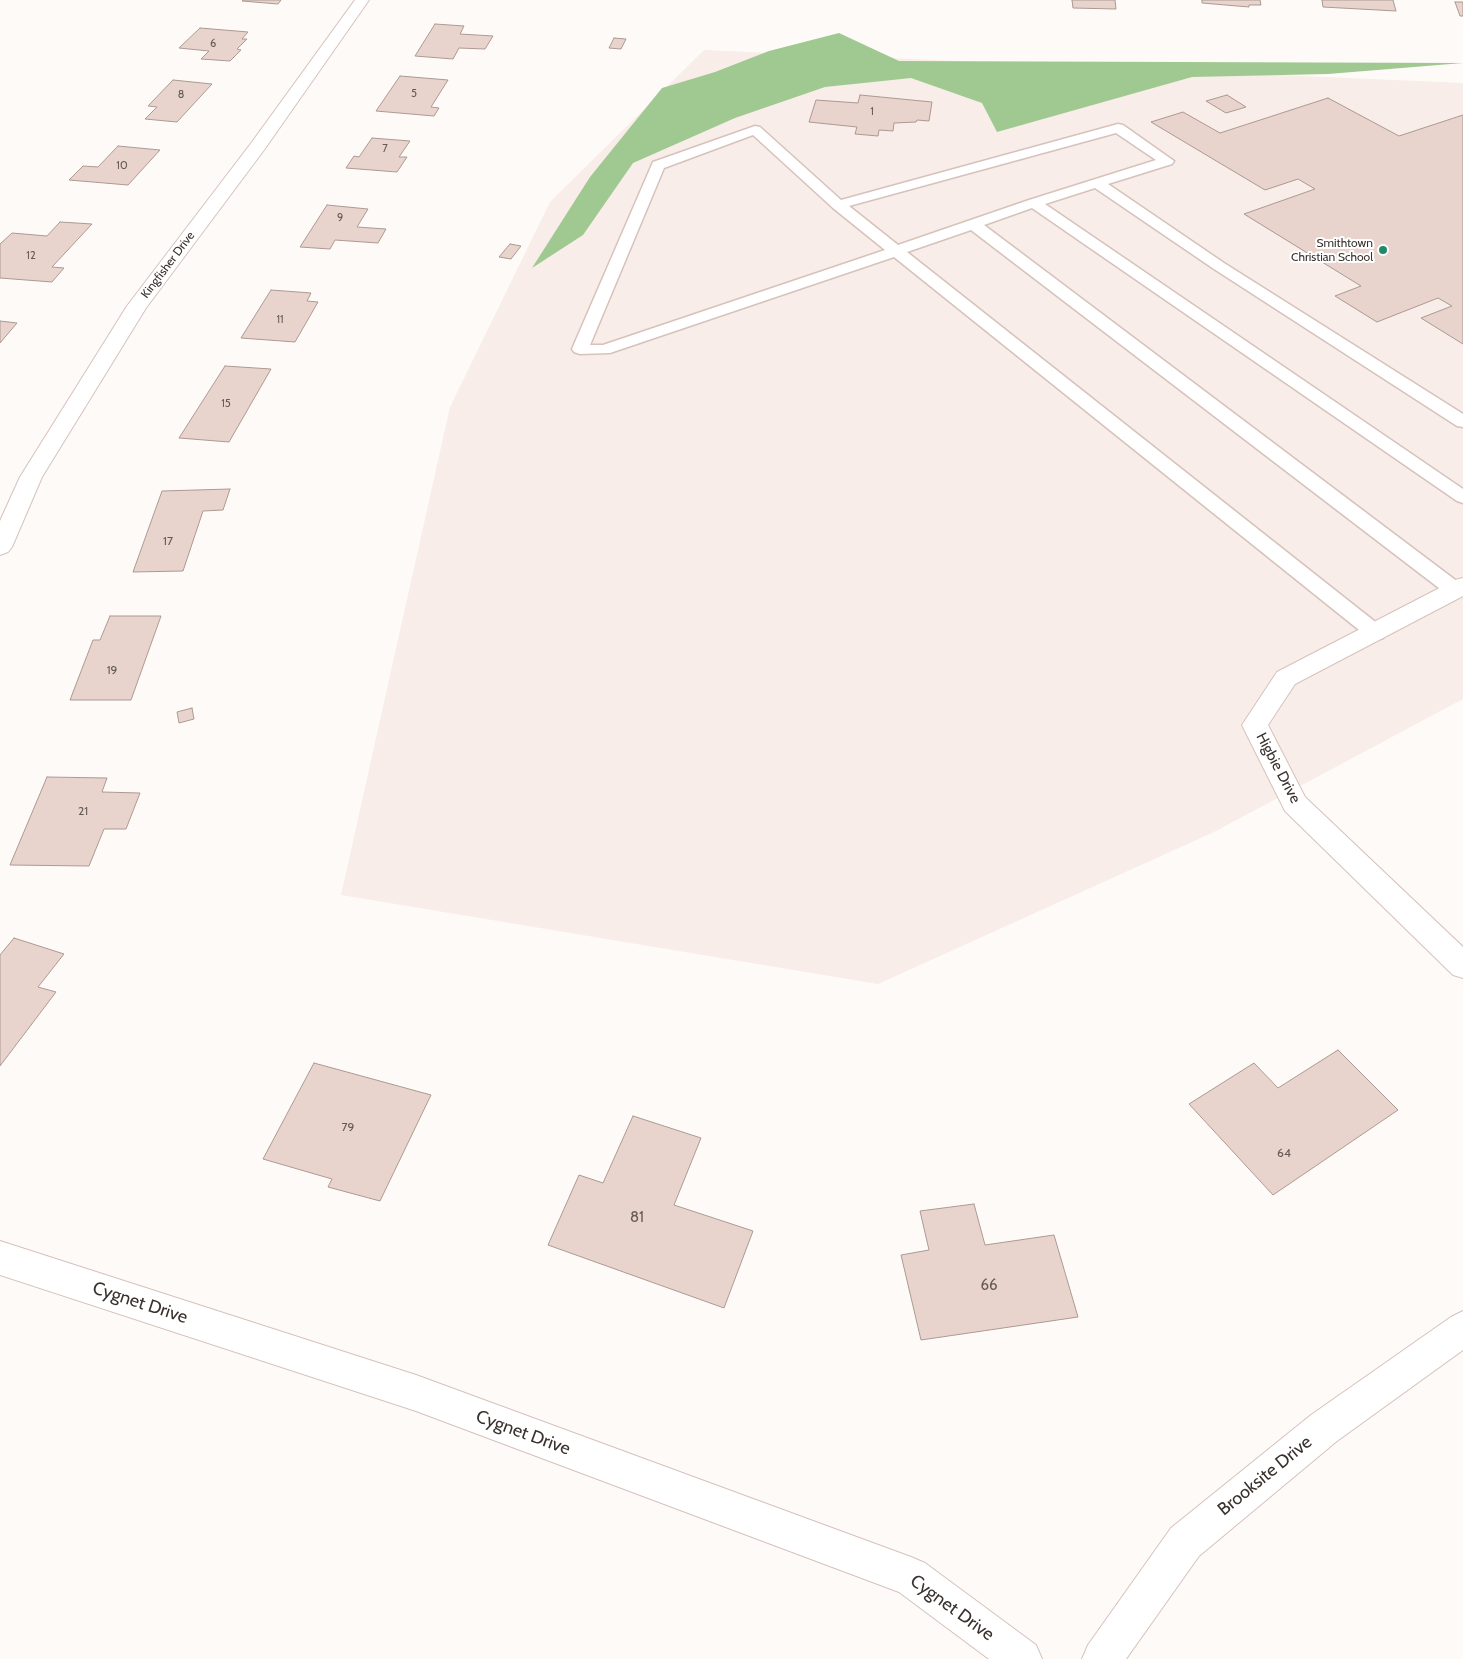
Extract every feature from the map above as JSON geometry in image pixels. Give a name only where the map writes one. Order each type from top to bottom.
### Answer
[{"type":"street","name":"Kingfisher Drive","points":[[0,547],[31,477],[137,306],[258,146],[362,0]]},
{"type":"street","name":"Higbie Drive","points":[[1459,588],[1376,633],[1286,678],[1255,726],[1295,804],[1463,966]]},
{"type":"street","name":"Cygnet Drive","points":[[0,1258],[416,1392],[911,1577],[1022,1659]]},
{"type":"street","name":"Brooksite Drive","points":[[1102,1659],[1184,1542],[1324,1428],[1463,1328]]},
{"type":"lane","points":[[838,205],[1118,128],[1167,161],[1034,203],[896,251],[604,350],[580,349],[658,166],[755,130],[838,205],[896,251],[1376,633]]},
{"type":"lane","points":[[1096,183],[1219,266],[1463,422]]},
{"type":"lane","points":[[1034,203],[1463,497]]},
{"type":"lane","points":[[973,224],[1459,588]]},
{"type":"shaded area","points":[[704,50],[1463,83],[1463,699],[1214,832],[878,984],[341,895],[450,407],[550,202]]},
{"type":"green space","points":[[839,33],[899,61],[1463,63],[1328,74],[1192,77],[997,132],[982,103],[911,78],[825,87],[735,118],[633,163],[583,235],[532,268],[590,177],[662,88],[715,72],[769,51]]},
{"type":"building","points":[[243,0],[281,0],[278,4]]},
{"type":"building","points":[[1072,0],[1115,0],[1116,9],[1073,8]]},
{"type":"building","points":[[1202,0],[1260,0],[1261,5],[1249,5],[1249,7],[1202,3]]},
{"type":"building","points":[[1322,0],[1393,0],[1396,11],[1323,7]]},
{"type":"building","points":[[1455,2],[1463,2],[1463,16],[1460,16]]},
{"type":"building","points":[[435,24],[464,26],[460,34],[493,36],[485,49],[459,48],[453,59],[415,56]]},
{"type":"building","points":[[200,28],[248,32],[242,39],[247,39],[237,49],[241,50],[230,61],[201,59],[209,51],[179,48]]},
{"type":"building","points":[[614,38],[626,39],[621,49],[609,48]]},
{"type":"building","points":[[400,76],[448,80],[431,107],[439,108],[434,116],[376,111]]},
{"type":"building","points":[[173,80],[212,84],[177,122],[145,119],[157,107],[148,106]]},
{"type":"building","points":[[860,95],[932,102],[929,121],[917,120],[916,122],[894,123],[893,131],[879,130],[878,136],[855,134],[857,127],[809,122],[816,100],[858,103]]},
{"type":"building","points":[[1227,95],[1246,107],[1226,113],[1206,101]]},
{"type":"building","name":"Smithtown Christian School","points":[[1328,98],[1399,136],[1463,115],[1463,344],[1421,318],[1452,306],[1438,298],[1377,322],[1335,296],[1361,286],[1244,214],[1315,189],[1298,179],[1265,190],[1151,122],[1183,112],[1220,133]]},
{"type":"building","points":[[372,138],[410,141],[399,157],[407,157],[397,172],[346,168],[354,156],[359,157]]},
{"type":"building","points":[[118,146],[160,150],[128,185],[69,180],[83,166],[98,167]]},
{"type":"building","points":[[327,205],[368,209],[357,227],[386,229],[378,243],[335,240],[330,249],[300,247]]},
{"type":"building","points":[[60,222],[92,224],[52,267],[64,268],[52,282],[0,278],[0,244],[12,233],[47,236]]},
{"type":"building","points":[[510,244],[521,246],[511,259],[499,257]]},
{"type":"building","points":[[271,290],[311,293],[307,301],[318,302],[295,342],[241,338]]},
{"type":"building","points":[[0,321],[17,323],[0,343]]},
{"type":"building","points":[[225,366],[271,369],[229,442],[179,438]]},
{"type":"building","points":[[230,489],[223,510],[203,511],[183,571],[133,572],[162,491]]},
{"type":"building","points":[[110,616],[161,616],[131,700],[70,700],[93,640],[100,640]]},
{"type":"building","points":[[192,708],[194,719],[179,723],[177,712]]},
{"type":"building","points":[[47,777],[107,778],[102,792],[140,793],[126,829],[104,829],[89,866],[10,865]]},
{"type":"building","points":[[14,938],[64,954],[38,987],[56,992],[0,1066],[0,955]]},
{"type":"building","points":[[1338,1050],[1398,1110],[1273,1195],[1189,1104],[1254,1063],[1278,1088]]},
{"type":"building","points":[[314,1063],[431,1095],[380,1201],[328,1187],[332,1179],[263,1159]]},
{"type":"building","points":[[633,1116],[701,1138],[674,1205],[753,1231],[724,1308],[548,1245],[579,1175],[603,1183]]},
{"type":"building","points":[[974,1204],[985,1245],[1054,1235],[1078,1317],[921,1340],[901,1255],[929,1250],[920,1211]]},
{"type":"place","name":"Smithtown Christian School","points":[[1383,250]]}]
